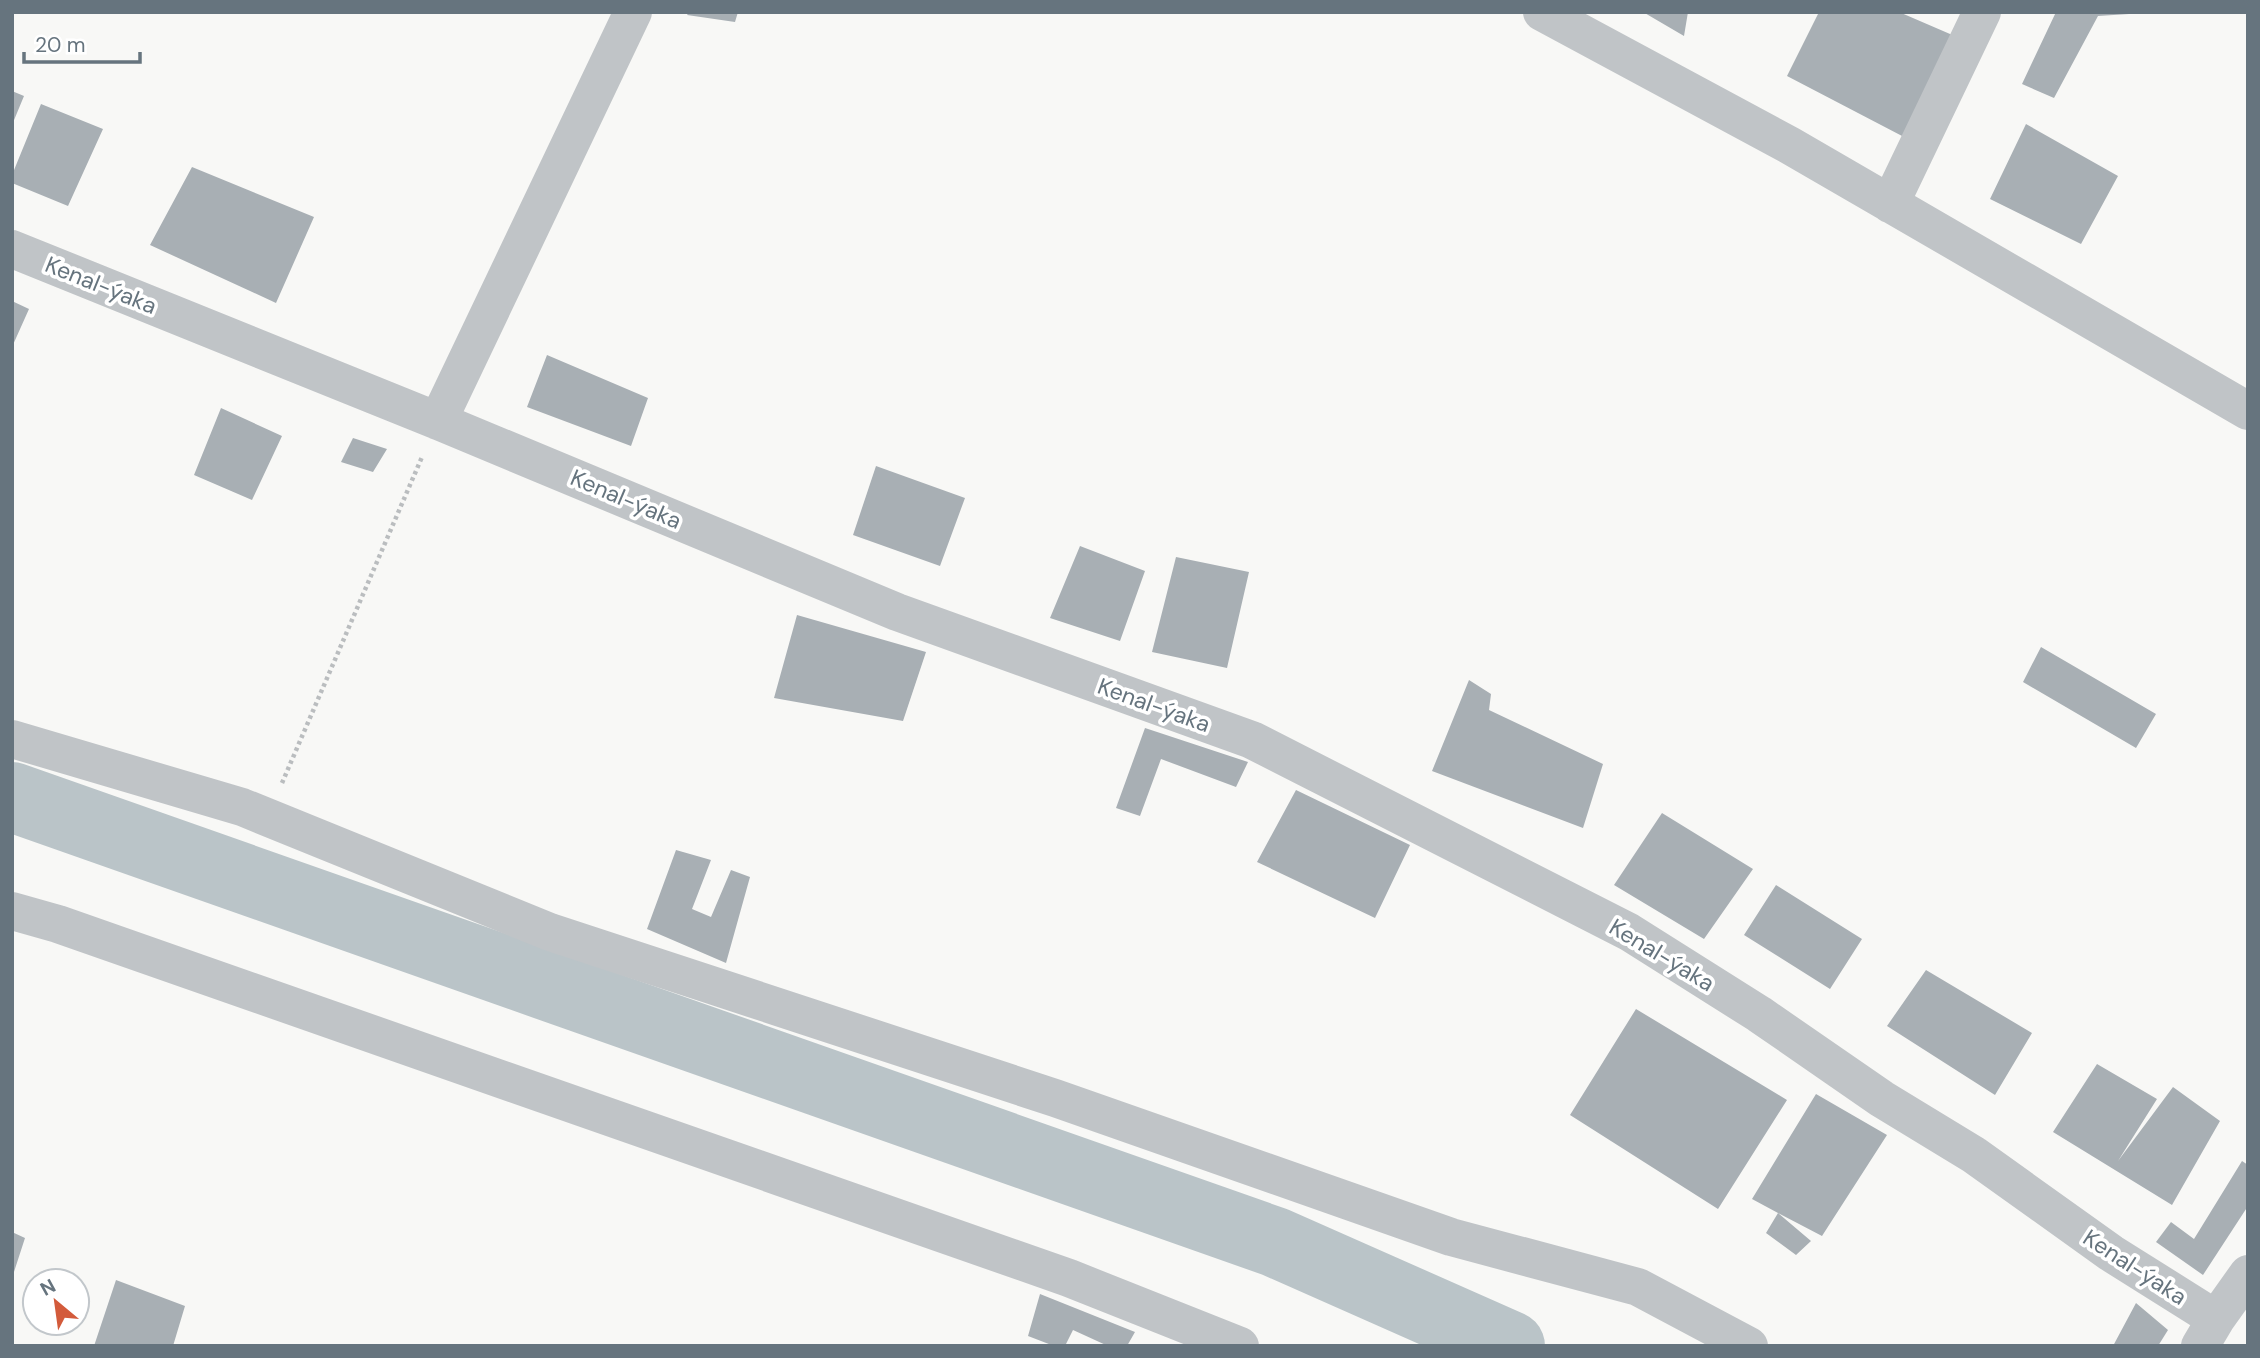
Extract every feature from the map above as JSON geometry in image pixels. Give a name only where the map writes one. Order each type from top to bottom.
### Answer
[{"type":"street","points":[[438,421],[633,12]]},
{"type":"street","points":[[1542,12],[1789,145],[2248,411]]},
{"type":"street","points":[[1890,204],[1982,12]]},
{"type":"street","name":"Kenal-ýaka","points":[[12,249],[438,421],[897,612],[1252,740],[1629,932],[1759,1014],[1882,1099],[1974,1156],[2111,1253],[2208,1332]]},
{"type":"street","points":[[12,738],[242,807],[551,932],[1055,1098],[1451,1237],[1638,1287],[1749,1346]]},
{"type":"street","points":[[12,911],[98,938],[1069,1278],[1240,1346]]},
{"type":"street","points":[[2208,1332],[2248,1274]]},
{"type":"path","points":[[267,817],[438,421]]},
{"type":"building","points":[[689,12],[738,12],[735,22],[687,15]]},
{"type":"building","points":[[1643,12],[1688,12],[1684,36]]},
{"type":"building","points":[[1819,12],[1899,12],[1957,37],[1904,137],[1787,76]]},
{"type":"building","points":[[2056,12],[2129,14],[2098,16],[2054,98],[2022,84]]},
{"type":"building","points":[[12,91],[24,96],[12,125]]},
{"type":"building","points":[[41,104],[103,129],[68,206],[12,183],[12,175]]},
{"type":"building","points":[[2026,124],[2118,176],[2081,244],[1990,199]]},
{"type":"building","points":[[192,167],[314,217],[276,303],[150,245]]},
{"type":"building","points":[[12,301],[29,309],[12,347]]},
{"type":"building","points":[[547,355],[648,398],[631,446],[527,407]]},
{"type":"building","points":[[221,408],[282,436],[252,500],[194,475]]},
{"type":"building","points":[[353,438],[387,449],[373,472],[341,462]]},
{"type":"building","points":[[876,466],[965,498],[940,566],[853,535]]},
{"type":"building","points":[[1080,546],[1145,571],[1120,641],[1050,618]]},
{"type":"building","points":[[1176,557],[1249,572],[1227,668],[1152,652]]},
{"type":"building","points":[[797,615],[926,652],[903,721],[774,698]]},
{"type":"building","points":[[2041,647],[2156,714],[2136,748],[2023,682]]},
{"type":"building","points":[[1469,680],[1491,694],[1489,710],[1603,764],[1583,828],[1432,771]]},
{"type":"building","points":[[1145,728],[1248,762],[1236,787],[1161,759],[1140,816],[1116,808]]},
{"type":"building","points":[[1296,790],[1410,845],[1375,918],[1257,862]]},
{"type":"building","points":[[1662,813],[1753,869],[1704,939],[1614,885]]},
{"type":"building","points":[[676,850],[711,860],[692,909],[711,917],[731,870],[750,877],[726,963],[647,929]]},
{"type":"building","points":[[1776,885],[1862,939],[1830,989],[1744,935]]},
{"type":"building","points":[[1926,970],[2032,1033],[1995,1095],[1887,1026]]},
{"type":"building","points":[[1636,1009],[1787,1100],[1718,1209],[1570,1115]]},
{"type":"building","points":[[2097,1064],[2157,1099],[2118,1161],[2173,1087],[2220,1121],[2172,1205],[2053,1132]]},
{"type":"building","points":[[1816,1094],[1887,1135],[1822,1236],[1752,1199]]},
{"type":"building","points":[[2242,1161],[2248,1165],[2248,1206],[2203,1275],[2156,1242],[2171,1222],[2194,1239]]},
{"type":"building","points":[[1778,1213],[1811,1241],[1796,1255],[1766,1233]]},
{"type":"building","points":[[12,1232],[25,1238],[13,1275],[12,1275]]},
{"type":"building","points":[[116,1280],[185,1306],[173,1346],[94,1346]]},
{"type":"building","points":[[1040,1294],[1135,1332],[1127,1346],[1108,1346],[1073,1330],[1065,1346],[1054,1346],[1028,1336]]},
{"type":"building","points":[[2136,1303],[2168,1330],[2158,1346],[2113,1346]]},
{"type":"waterway","points":[[12,797],[1275,1242],[1510,1346]]}]
